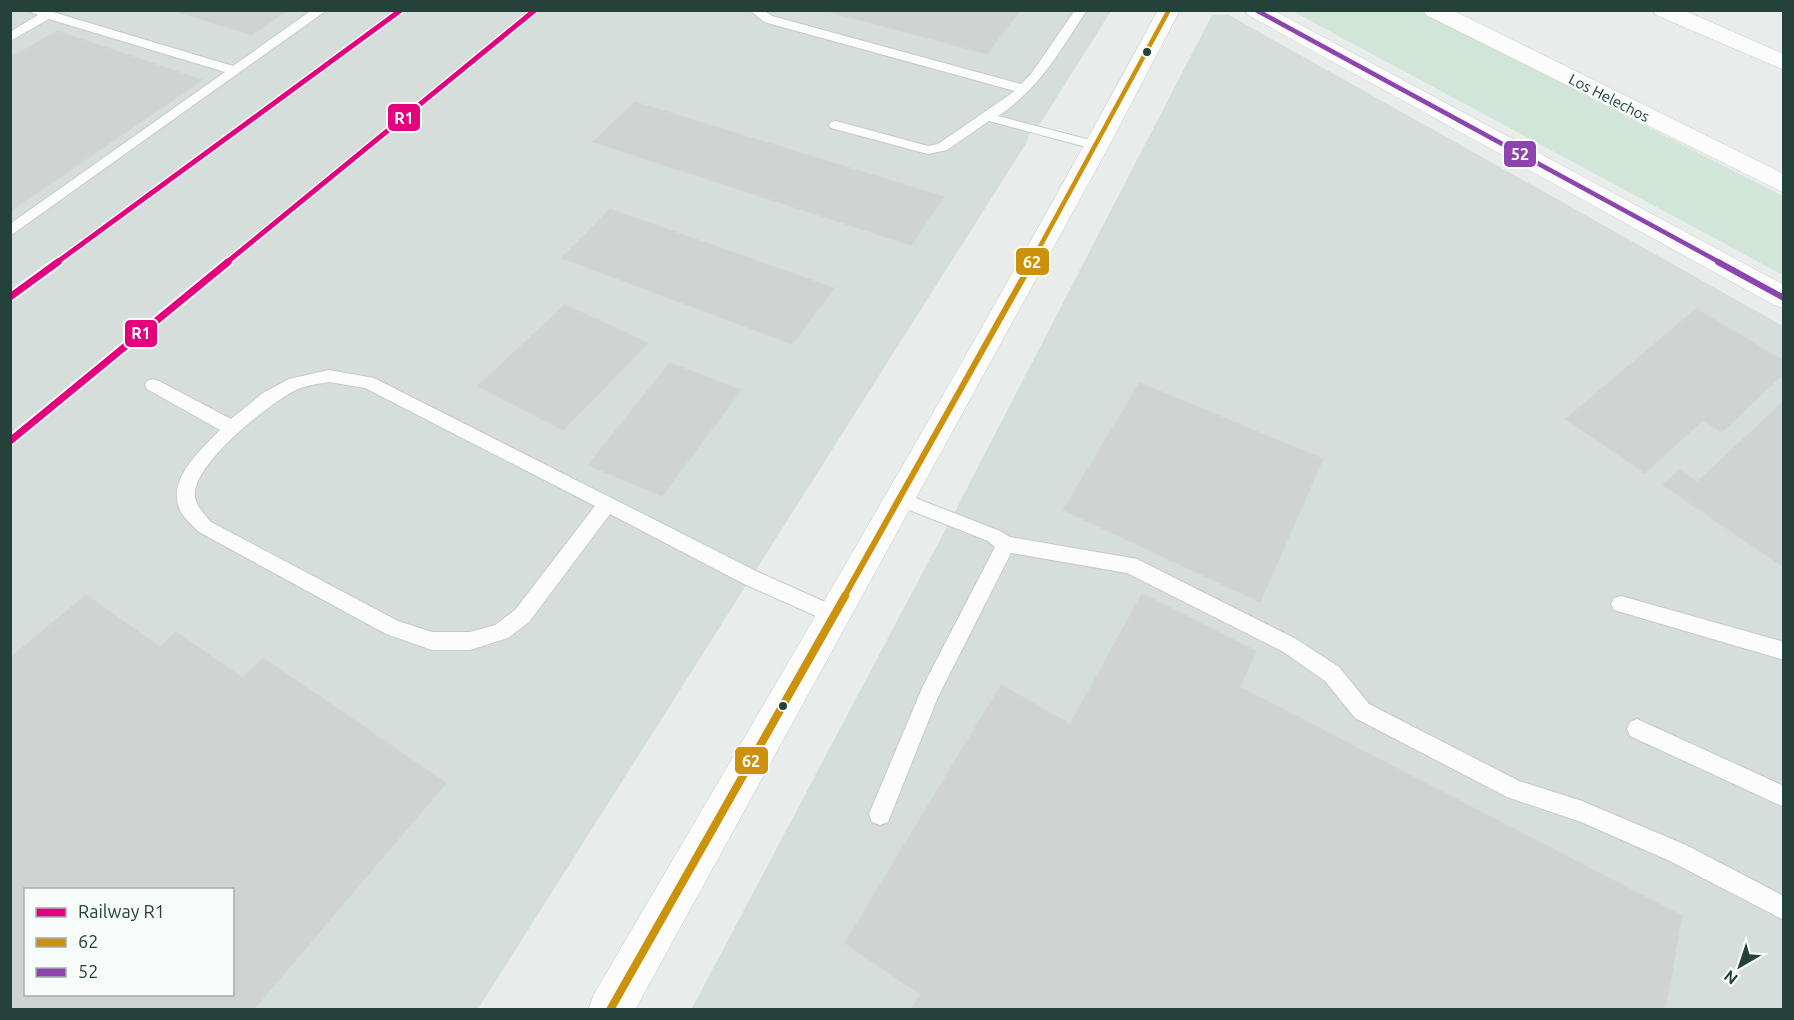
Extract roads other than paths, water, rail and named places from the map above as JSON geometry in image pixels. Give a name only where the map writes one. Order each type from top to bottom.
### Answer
[{"type":"street","points":[[610,1010],[900,499],[1097,146],[1170,10]]},
{"type":"street","points":[[1256,10],[1784,298]]},
{"type":"street","name":"Los Helechos","points":[[1434,10],[1784,185]]},
{"type":"street","points":[[1665,10],[1784,63]]},
{"type":"lane","points":[[10,231],[321,10]]},
{"type":"lane","points":[[756,10],[768,20],[1024,89]]},
{"type":"lane","points":[[836,125],[928,150],[942,147],[988,117],[1024,89],[1036,77],[1081,10]]},
{"type":"lane","points":[[10,37],[39,12],[235,71]]},
{"type":"lane","points":[[988,117],[1097,146]]},
{"type":"lane","points":[[607,504],[522,615],[508,627],[501,632],[470,641],[432,641],[393,628],[205,527],[188,508],[186,491],[195,468],[232,428],[269,398],[295,383],[329,376],[368,382],[607,504],[751,578],[834,615]]},
{"type":"lane","points":[[153,385],[232,428]]},
{"type":"lane","points":[[900,499],[994,536],[1006,544],[1130,565],[1289,645],[1332,674],[1362,711],[1515,790],[1582,812],[1678,853],[1784,909]]},
{"type":"lane","points":[[880,814],[930,693],[1006,544]]},
{"type":"lane","points":[[1621,604],[1784,651]]},
{"type":"lane","points":[[1637,729],[1784,797]]},
{"type":"railway","points":[[56,263],[401,10]]},
{"type":"railway","points":[[10,297],[58,262]]},
{"type":"rail line","name":"R1","points":[[10,297],[401,10]]},
{"type":"rail line","name":"R1","points":[[10,441],[535,10]]}]
